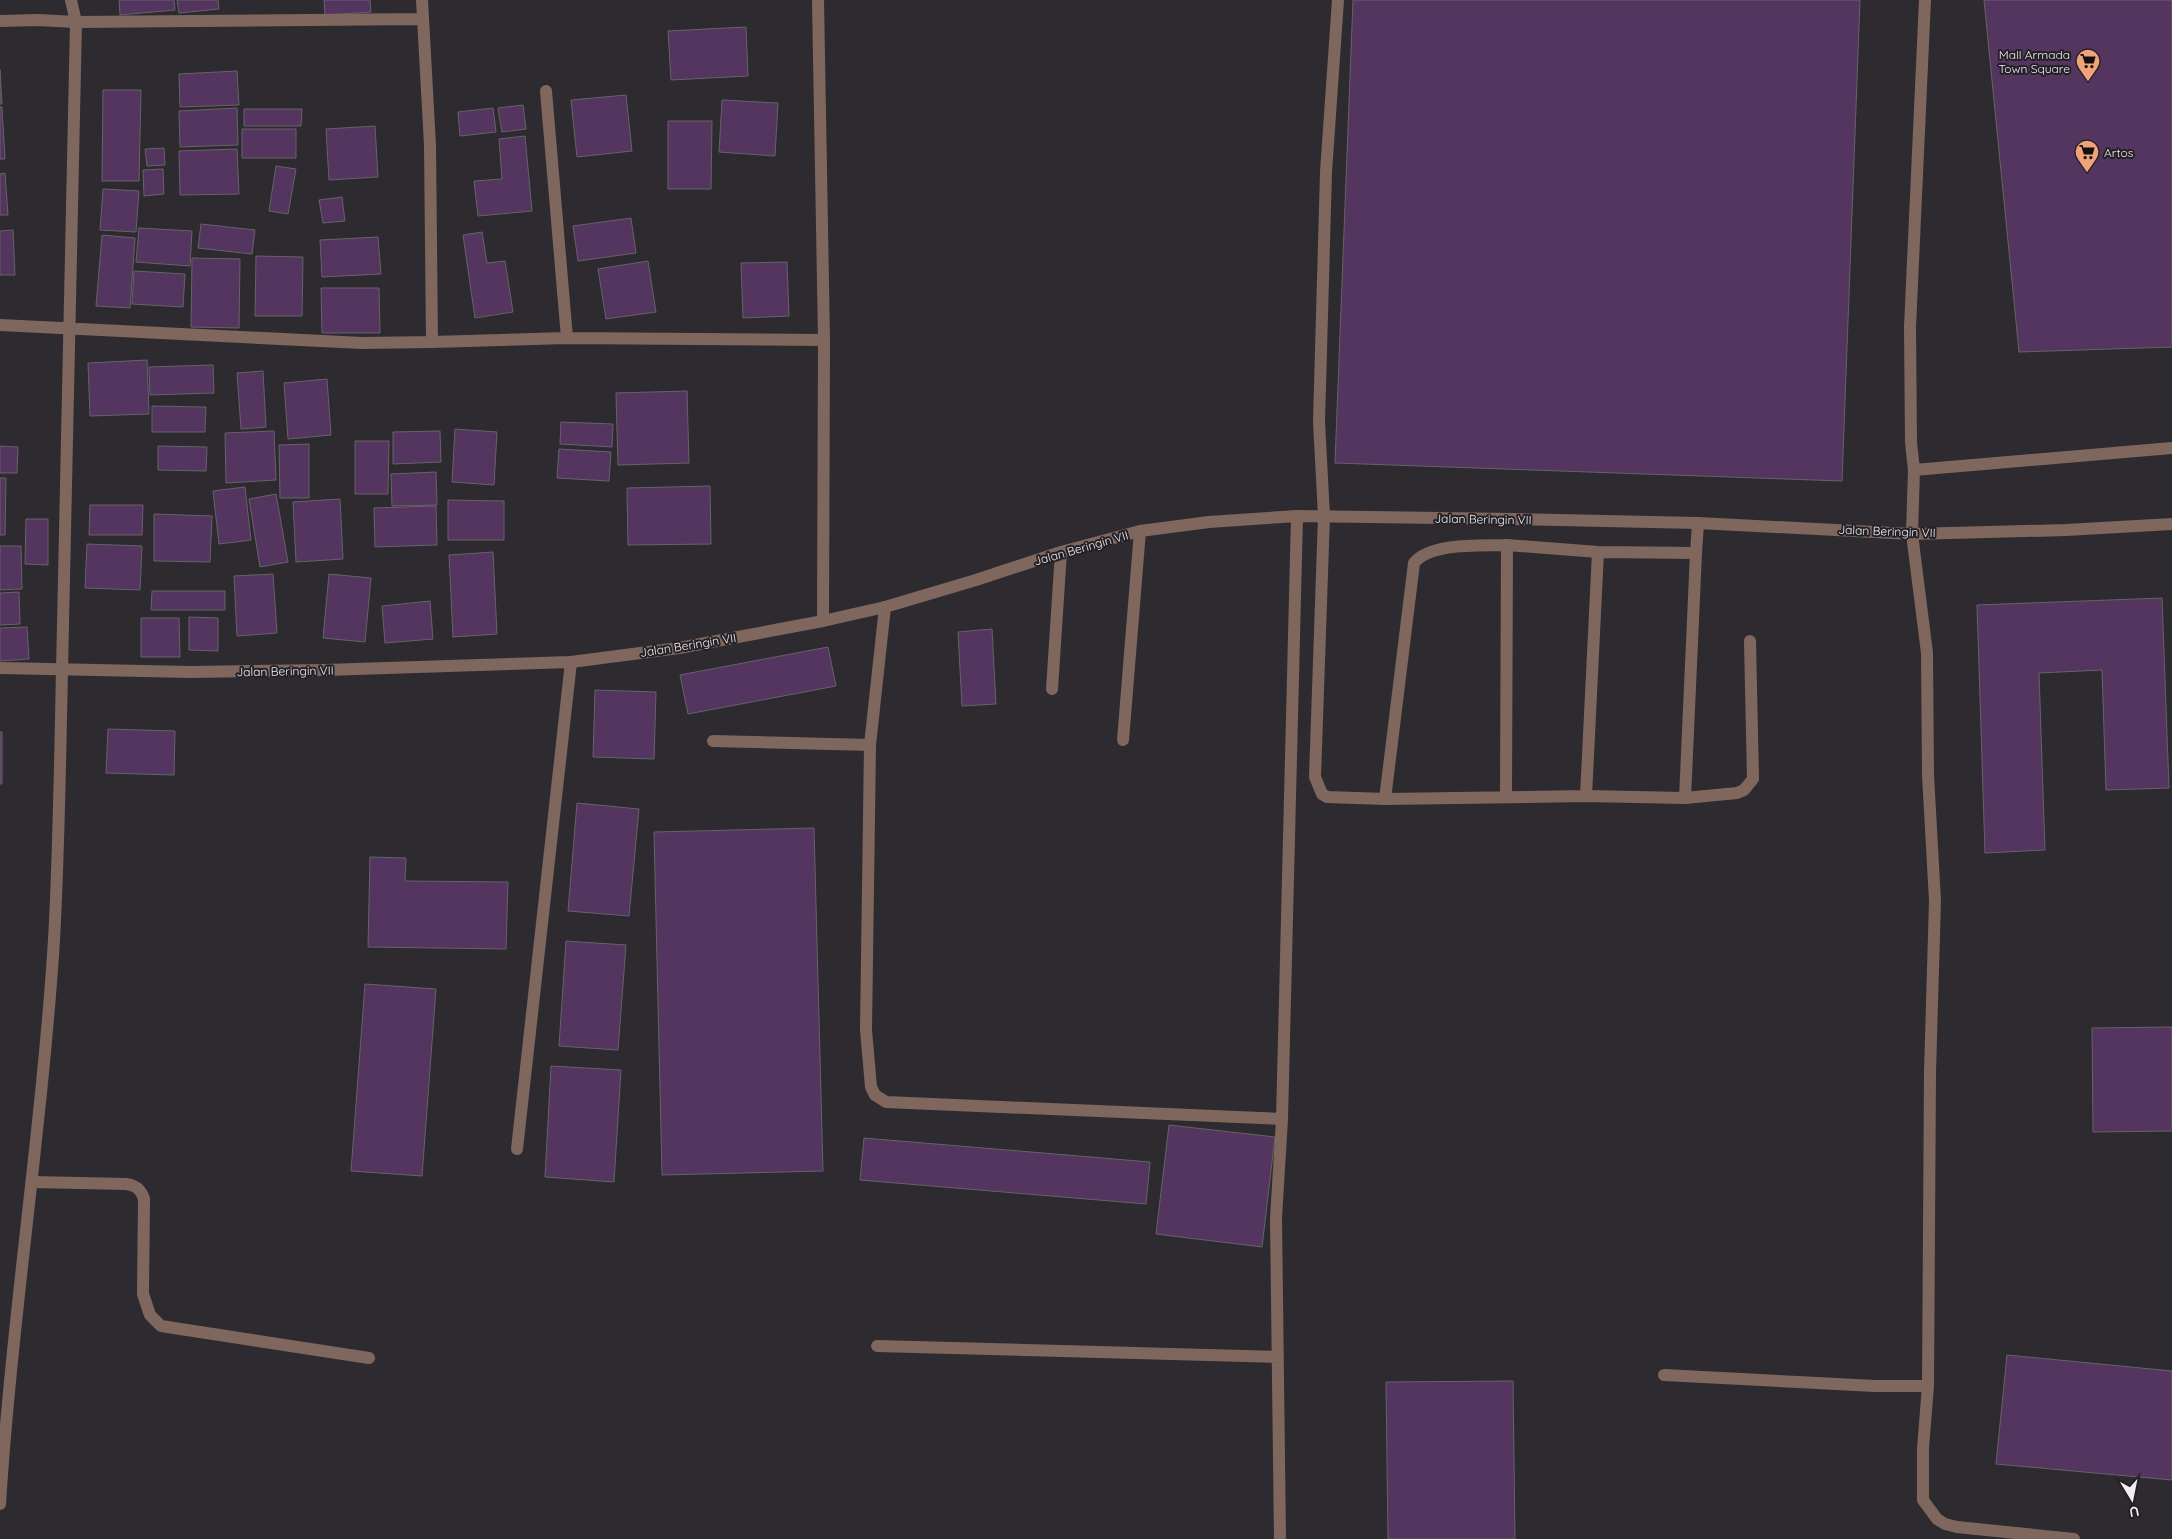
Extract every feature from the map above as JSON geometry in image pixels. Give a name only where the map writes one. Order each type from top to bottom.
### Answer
[{"type":"street","points":[[0,1504],[3,1452],[32,1182],[54,941],[71,329],[71,0]]},
{"type":"street","points":[[422,0],[430,145],[432,342]]},
{"type":"street","points":[[818,0],[824,340],[823,621]]},
{"type":"street","points":[[1338,0],[1326,172],[1319,422],[1324,516],[1315,777],[1322,794],[1327,797],[1385,799],[1506,796],[1685,798],[1737,793],[1744,790],[1753,779],[1750,641]]},
{"type":"street","points":[[1925,0],[1910,327],[1911,442],[1914,470],[1912,534],[1927,653],[1928,775],[1935,901],[1930,1072],[1928,1386],[1923,1448],[1923,1500],[1932,1515],[1945,1524],[1957,1528],[2074,1539]]},
{"type":"street","points":[[0,22],[38,20],[422,19]]},
{"type":"street","points":[[546,91],[567,338]]},
{"type":"street","points":[[0,325],[362,343],[567,338],[824,340]]},
{"type":"street","points":[[1914,470],[2172,448]]},
{"type":"street","points":[[1280,1539],[1276,1218],[1282,1119],[1297,516]]},
{"type":"street","name":"Jalan Beringin VII","points":[[0,668],[62,671],[191,672],[325,670],[571,662],[679,648],[823,621],[885,607],[1061,552],[1140,531],[1209,522],[1297,516],[1698,522],[1912,534],[2066,530],[2172,524]]},
{"type":"street","points":[[1685,798],[1698,522]]},
{"type":"street","points":[[1123,740],[1140,531]]},
{"type":"street","points":[[1385,799],[1414,563],[1422,555],[1434,550],[1507,545],[1598,552],[1696,553]]},
{"type":"street","points":[[1506,796],[1507,545]]},
{"type":"street","points":[[1052,689],[1061,552]]},
{"type":"street","points":[[1586,796],[1598,552]]},
{"type":"street","points":[[885,607],[870,745],[866,1030],[871,1087],[876,1095],[886,1102],[1282,1119]]},
{"type":"street","points":[[517,1149],[571,662]]},
{"type":"street","points":[[712,741],[870,745]]},
{"type":"street","points":[[32,1182],[126,1184],[134,1185],[138,1188],[144,1198],[144,1294],[150,1315],[161,1326],[369,1358]]},
{"type":"street","points":[[876,1346],[1278,1357]]},
{"type":"street","points":[[1664,1375],[1875,1386],[1928,1386]]},
{"type":"building","points":[[119,0],[174,0],[175,10],[120,15]]},
{"type":"building","points":[[177,0],[218,0],[219,9],[179,13]]},
{"type":"building","points":[[324,0],[370,0],[371,12],[325,15]]},
{"type":"building","points":[[1353,0],[1860,0],[1842,481],[1335,463]]},
{"type":"building","name":"Artos","points":[[1984,0],[2172,0],[2172,347],[2019,352]]},
{"type":"building","points":[[746,27],[748,76],[671,80],[668,31]]},
{"type":"building","points":[[0,70],[2,104],[0,104]]},
{"type":"building","points":[[237,71],[239,105],[180,107],[179,74]]},
{"type":"building","points":[[103,90],[141,90],[139,181],[102,181]]},
{"type":"building","points":[[626,95],[632,151],[577,157],[571,100]]},
{"type":"building","points":[[722,100],[778,103],[775,156],[719,152]]},
{"type":"building","points":[[523,105],[526,129],[502,132],[498,108]]},
{"type":"building","points":[[0,107],[2,107],[5,159],[0,159]]},
{"type":"building","points":[[237,108],[238,145],[180,147],[179,111]]},
{"type":"building","points":[[493,108],[496,132],[460,136],[458,112]]},
{"type":"building","points":[[244,109],[302,109],[301,126],[244,126]]},
{"type":"building","points":[[668,121],[712,121],[711,189],[668,189]]},
{"type":"building","points":[[375,126],[378,177],[329,180],[326,129]]},
{"type":"building","points":[[242,129],[296,129],[296,158],[242,158]]},
{"type":"building","points":[[525,136],[532,211],[478,216],[474,181],[502,179],[499,139]]},
{"type":"building","points":[[164,148],[165,165],[147,166],[145,149]]},
{"type":"building","points":[[237,149],[239,194],[180,195],[179,151]]},
{"type":"building","points":[[276,166],[296,169],[288,214],[269,211]]},
{"type":"building","points":[[163,169],[164,194],[144,196],[143,170]]},
{"type":"building","points":[[5,173],[8,215],[0,215],[0,174]]},
{"type":"building","points":[[103,189],[139,191],[136,232],[100,230]]},
{"type":"building","points":[[342,197],[345,221],[323,223],[319,200]]},
{"type":"building","points":[[631,218],[636,253],[578,261],[573,226]]},
{"type":"building","points":[[201,224],[255,230],[252,254],[198,248]]},
{"type":"building","points":[[139,228],[192,231],[190,266],[136,262]]},
{"type":"building","points":[[13,230],[15,275],[0,275],[0,231]]},
{"type":"building","points":[[482,232],[487,263],[505,261],[513,312],[475,318],[463,235]]},
{"type":"building","points":[[102,235],[135,238],[130,308],[96,306]]},
{"type":"building","points":[[378,237],[381,274],[322,277],[320,240]]},
{"type":"building","points":[[256,256],[303,257],[302,316],[255,316]]},
{"type":"building","points":[[192,258],[240,259],[239,328],[191,327]]},
{"type":"building","points":[[648,261],[656,312],[606,319],[598,269]]},
{"type":"building","points":[[787,262],[789,316],[743,318],[741,263]]},
{"type":"building","points":[[134,271],[185,274],[183,307],[132,304]]},
{"type":"building","points":[[321,288],[379,288],[380,333],[322,333]]},
{"type":"building","points":[[147,360],[149,414],[90,416],[88,363]]},
{"type":"building","points":[[213,365],[214,393],[150,395],[149,367]]},
{"type":"building","points":[[263,371],[266,427],[241,429],[237,373]]},
{"type":"building","points":[[327,379],[331,435],[288,439],[284,383]]},
{"type":"building","points":[[687,391],[689,463],[618,465],[616,393]]},
{"type":"building","points":[[152,406],[206,407],[205,432],[152,432]]},
{"type":"building","points":[[561,422],[613,424],[612,447],[560,444]]},
{"type":"building","points":[[455,429],[497,432],[494,485],[452,482]]},
{"type":"building","points":[[274,431],[276,480],[226,483],[225,433]]},
{"type":"building","points":[[440,431],[441,462],[393,464],[393,432]]},
{"type":"building","points":[[355,441],[389,441],[388,494],[355,494]]},
{"type":"building","points":[[309,444],[309,498],[280,498],[279,445]]},
{"type":"building","points":[[0,446],[18,447],[17,473],[0,473]]},
{"type":"building","points":[[158,446],[207,447],[206,471],[158,470]]},
{"type":"building","points":[[559,449],[611,452],[609,481],[557,478]]},
{"type":"building","points":[[436,472],[437,505],[392,506],[391,474]]},
{"type":"building","points":[[0,478],[6,478],[5,535],[0,535]]},
{"type":"building","points":[[710,486],[711,544],[628,545],[627,488]]},
{"type":"building","points":[[245,487],[251,540],[219,544],[213,491]]},
{"type":"building","points":[[276,494],[288,562],[260,567],[249,499]]},
{"type":"building","points":[[340,499],[343,559],[296,562],[293,502]]},
{"type":"building","points":[[448,500],[504,501],[504,540],[448,540]]},
{"type":"building","points":[[90,505],[143,505],[142,535],[89,535]]},
{"type":"building","points":[[436,506],[437,545],[375,547],[374,508]]},
{"type":"building","points":[[154,514],[212,516],[210,562],[154,561]]},
{"type":"building","points":[[26,519],[48,519],[48,565],[25,564]]},
{"type":"building","points":[[87,544],[142,546],[140,590],[85,588]]},
{"type":"building","points":[[0,546],[21,546],[22,589],[0,590]]},
{"type":"building","points":[[493,552],[497,634],[453,637],[449,555]]},
{"type":"building","points":[[273,574],[277,633],[237,636],[234,576]]},
{"type":"building","points":[[329,574],[371,578],[365,642],[323,638]]},
{"type":"building","points":[[152,591],[225,591],[225,610],[151,610]]},
{"type":"building","points":[[19,592],[20,624],[0,625],[0,593]]},
{"type":"building","points":[[2162,598],[2169,788],[2106,790],[2102,670],[2039,673],[2045,850],[1985,853],[1977,605]]},
{"type":"building","points":[[430,601],[433,639],[385,643],[382,606]]},
{"type":"building","points":[[189,617],[218,618],[218,651],[189,650]]},
{"type":"building","points":[[141,618],[179,618],[180,657],[141,657]]},
{"type":"building","points":[[27,627],[29,659],[0,661],[0,628]]},
{"type":"building","points":[[992,629],[996,704],[962,706],[958,632]]},
{"type":"building","points":[[828,647],[836,686],[688,714],[680,675]]},
{"type":"building","points":[[595,690],[656,692],[654,759],[593,757]]},
{"type":"building","points":[[108,729],[175,731],[174,775],[106,773]]},
{"type":"building","points":[[0,732],[2,732],[2,784],[0,784]]},
{"type":"building","points":[[577,803],[639,809],[629,916],[568,911]]},
{"type":"building","points":[[814,828],[823,1171],[662,1175],[654,832]]},
{"type":"building","points":[[370,857],[406,858],[405,881],[508,882],[506,949],[368,947]]},
{"type":"building","points":[[566,941],[626,945],[618,1050],[559,1046]]},
{"type":"building","points":[[365,984],[436,989],[422,1176],[351,1171]]},
{"type":"building","points":[[2172,1027],[2172,1131],[2093,1132],[2092,1028]]},
{"type":"building","points":[[551,1066],[621,1070],[614,1182],[545,1177]]},
{"type":"building","points":[[1169,1125],[1275,1137],[1262,1247],[1156,1234]]},
{"type":"building","points":[[864,1138],[1150,1162],[1146,1204],[860,1180]]},
{"type":"building","points":[[2007,1355],[2172,1371],[2172,1480],[1996,1464]]},
{"type":"building","points":[[1513,1381],[1515,1539],[1388,1539],[1386,1382]]},
{"type":"place","name":"Mall Armada Town Square","points":[[2088,82]]},
{"type":"place","name":"Artos","points":[[2087,173]]}]
